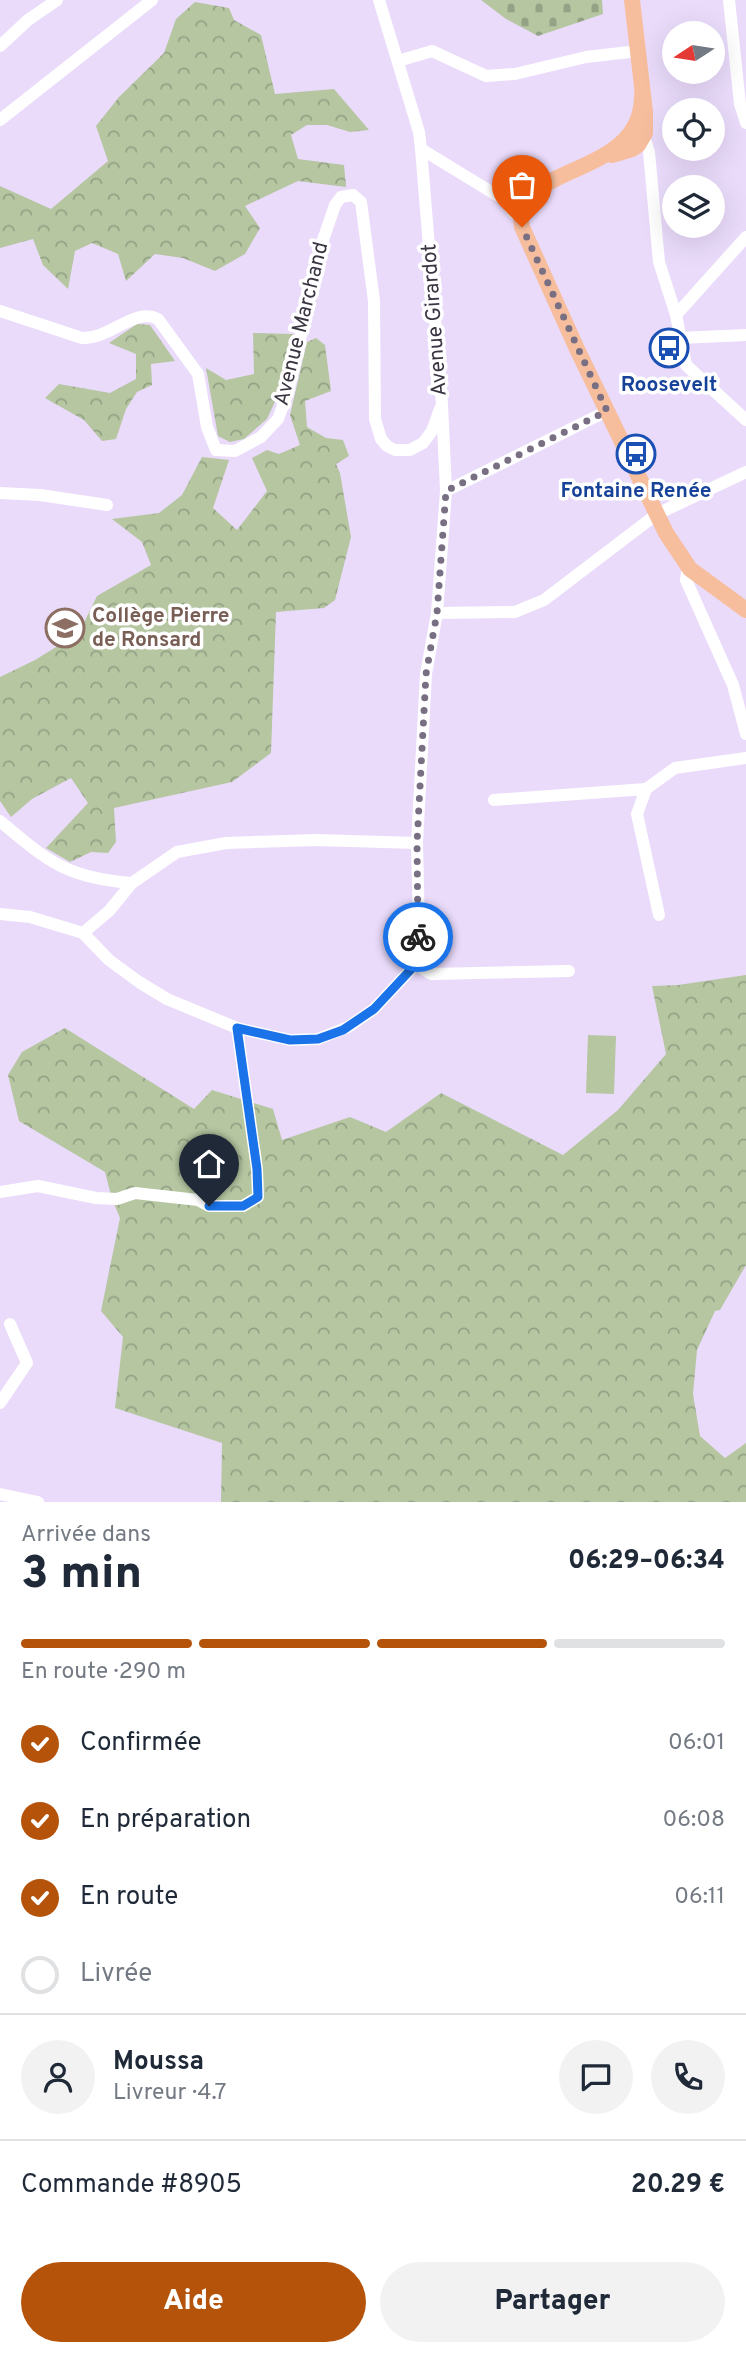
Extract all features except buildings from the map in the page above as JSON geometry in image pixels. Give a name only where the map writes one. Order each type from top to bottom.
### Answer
[{"type":"main road","points":[[599,158],[635,147],[642,95],[632,0]]},
{"type":"main road","points":[[638,131],[599,158],[536,190],[526,202],[521,216],[524,232],[607,411],[677,552],[690,569],[746,610]]},
{"type":"street","points":[[0,46],[28,20],[57,0]]},
{"type":"street","points":[[0,120],[152,0]]},
{"type":"street","name":"Avenue Girardot","points":[[379,0],[419,132],[442,404],[446,491],[437,613],[426,674],[417,843],[419,927],[416,964]]},
{"type":"street","points":[[729,0],[740,104],[746,123]]},
{"type":"street","points":[[398,61],[432,51],[486,76],[515,74],[586,57],[638,51]]},
{"type":"street","points":[[638,131],[649,152],[659,261],[676,315],[686,365],[746,420]]},
{"type":"street","points":[[635,147],[653,186]]},
{"type":"street","points":[[421,149],[503,199],[514,213],[521,216]]},
{"type":"street","name":"Avenue Marchand","points":[[0,311],[82,338],[94,338],[139,316],[153,316],[198,374],[207,427],[216,450],[235,451],[261,437],[278,419],[289,391],[330,215],[341,197],[353,195],[361,202],[374,301],[375,419],[381,439],[387,446],[401,452],[423,443],[432,430],[442,404]]},
{"type":"street","points":[[676,315],[746,237]]},
{"type":"street","points":[[680,338],[746,335]]},
{"type":"street","points":[[446,491],[607,411]]},
{"type":"street","points":[[437,613],[515,612],[544,600],[657,514],[746,472]]},
{"type":"street","points":[[0,493],[40,495],[107,505]]},
{"type":"street","points":[[690,569],[686,580],[729,674],[746,734]]},
{"type":"street","points":[[494,800],[646,789],[676,768],[746,758]]},
{"type":"street","points":[[646,789],[637,814],[659,915]]},
{"type":"street","points":[[0,821],[40,855],[74,873],[97,880],[132,883]]},
{"type":"street","points":[[82,933],[116,904],[132,883],[177,852],[210,845],[316,840],[417,843]]},
{"type":"street","points":[[0,915],[30,917],[82,933],[109,960],[167,999],[237,1028],[290,1040],[318,1039],[333,1034],[374,1009],[416,964],[431,974],[569,971]]},
{"type":"street","points":[[0,1192],[38,1186],[96,1198],[117,1199],[135,1193],[198,1200],[209,1206],[243,1206],[258,1197],[257,1169],[237,1028]]},
{"type":"street","points":[[0,1403],[27,1363],[10,1324]]},
{"type":"street","points":[[0,1494],[38,1502]]},
{"type":"green space","points":[[481,0],[602,0],[603,14],[538,36],[506,19]]},
{"type":"green space","points":[[195,2],[229,8],[234,20],[261,35],[275,94],[334,89],[369,130],[350,132],[327,125],[307,125],[291,135],[298,159],[344,165],[346,187],[298,181],[245,206],[260,228],[245,254],[215,271],[183,258],[155,254],[126,281],[118,254],[92,243],[75,251],[68,289],[43,265],[33,239],[0,248],[0,186],[51,209],[108,161],[96,126],[119,97],[164,53],[176,19]]},
{"type":"green space","points":[[137,324],[150,325],[175,361],[151,364],[152,385],[137,392],[126,409],[116,439],[102,441],[84,420],[45,398],[59,384],[110,393],[136,379],[136,354],[109,343]]},
{"type":"green space","points":[[253,333],[293,334],[278,395],[267,419],[244,439],[230,442],[218,436],[206,368],[226,380],[254,374]]},
{"type":"green space","points":[[316,338],[325,345],[331,391],[305,401],[307,427],[326,438],[343,440],[349,456],[336,464],[340,473],[351,537],[335,600],[324,608],[276,612],[271,753],[232,782],[114,808],[116,842],[108,853],[91,852],[70,862],[46,848],[88,803],[71,778],[32,799],[11,817],[0,801],[0,677],[35,660],[79,633],[97,596],[151,565],[142,542],[112,519],[159,513],[182,495],[202,457],[229,460],[213,508],[237,530],[267,491],[252,458],[267,450],[279,454],[300,445],[290,415],[307,342]]},
{"type":"green space","points":[[746,975],[746,1265],[720,1310],[715,1311],[697,1350],[693,1394],[700,1436],[725,1458],[746,1443],[746,1502],[221,1502],[222,1443],[115,1408],[123,1337],[101,1311],[120,1218],[105,1172],[19,1121],[8,1075],[22,1052],[65,1028],[194,1109],[212,1090],[273,1109],[282,1140],[350,1117],[386,1132],[441,1093],[563,1155],[618,1110],[666,1054],[652,986]]},
{"type":"green space","points":[[588,1035],[616,1036],[614,1094],[586,1093]]},
{"type":"way so far","points":[[418,937],[417,843],[426,674],[437,613],[446,491],[607,411],[522,227]]},
{"type":"place","name":"Roosevelt","points":[[669,348]]},
{"type":"place","name":"Fontaine Renée","points":[[636,454]]},
{"type":"place","name":"Collège Pierre de Ronsard","points":[[65,628]]},
{"type":"route","points":[[209,1206],[243,1206],[258,1197],[257,1169],[237,1028],[290,1040],[318,1039],[343,1030],[374,1009],[416,964],[418,937]]}]
